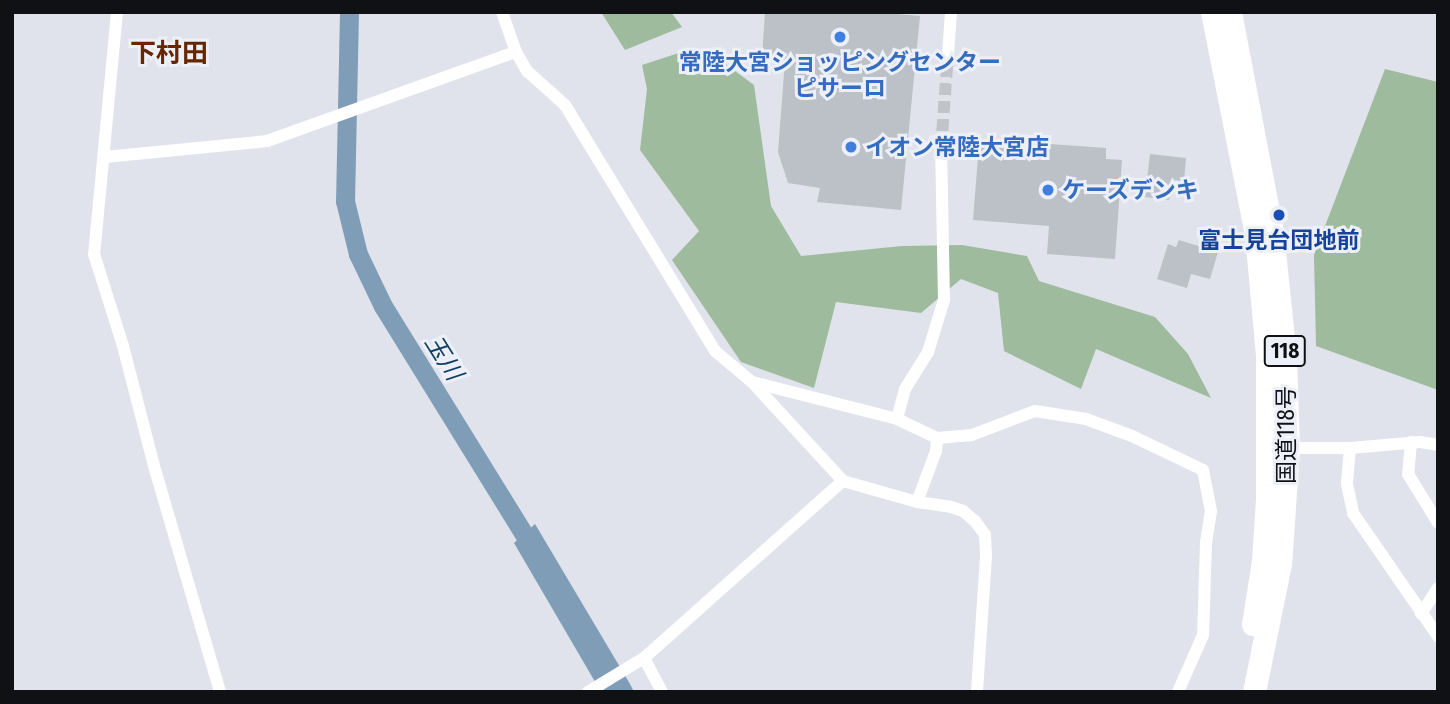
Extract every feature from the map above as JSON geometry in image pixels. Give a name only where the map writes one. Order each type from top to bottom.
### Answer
[{"type":"highway","name":"国道118号","points":[[1212,12],[1256,234],[1278,448],[1280,564],[1254,692]]},
{"type":"highway","name":"国道118号","points":[[1230,12],[1272,232],[1286,357],[1278,448],[1263,561],[1239,692]]},
{"type":"street","points":[[117,12],[94,254],[123,346],[154,466],[220,692]]},
{"type":"street","points":[[502,12],[516,52],[527,71],[565,105],[715,351],[752,382],[843,481],[917,502],[964,511],[985,535],[977,692]]},
{"type":"street","points":[[948,54],[951,12]]},
{"type":"street","points":[[105,157],[267,141],[380,103],[516,52]]},
{"type":"street","points":[[897,419],[905,389],[928,352],[944,300],[941,149]]},
{"type":"street","points":[[752,382],[897,419],[937,438],[972,435],[1035,411],[1087,419],[1132,436],[1203,470],[1211,512],[1206,542],[1203,635],[1178,692]]},
{"type":"street","points":[[917,502],[936,451],[937,438]]},
{"type":"street","points":[[1278,448],[1350,448],[1411,442],[1438,445]]},
{"type":"street","points":[[1411,442],[1408,474],[1438,523]]},
{"type":"street","points":[[1350,448],[1347,484],[1353,513],[1438,636]]},
{"type":"street","points":[[588,692],[644,658],[843,481]]},
{"type":"street","points":[[1421,614],[1438,588]]},
{"type":"street","points":[[644,658],[662,692]]},
{"type":"green space","points":[[601,12],[671,12],[682,27],[625,50]]},
{"type":"green space","points":[[694,48],[720,60],[754,85],[771,206],[801,256],[902,246],[962,245],[1027,256],[1039,281],[1155,317],[1188,354],[1211,398],[1096,349],[1081,389],[1004,351],[998,293],[961,279],[921,313],[836,302],[814,388],[741,362],[672,260],[699,231],[640,150],[647,89],[642,65]]},
{"type":"green space","points":[[1385,69],[1438,82],[1438,390],[1316,346],[1314,255]]},
{"type":"water","points":[[535,524],[634,692],[601,692],[514,543]]},
{"type":"building","points":[[765,12],[875,12],[920,16],[901,210],[817,202],[820,188],[788,183],[778,152],[785,60],[762,57]]},
{"type":"building","name":"ケーズデンキ","points":[[996,140],[1106,148],[1106,159],[1122,160],[1115,259],[1047,254],[1049,226],[973,220],[979,144],[995,146]]},
{"type":"building","points":[[1150,154],[1186,158],[1184,181],[1172,180],[1169,200],[1145,197]]},
{"type":"building","points":[[1179,240],[1218,252],[1210,279],[1191,274],[1187,288],[1157,279],[1168,244],[1176,247]]},
{"type":"waterway","name":"玉川","points":[[349,12],[345,201],[358,254],[383,306],[537,555]]},
{"type":"tunnel","points":[[941,149],[948,54]]},
{"type":"place","name":"常陸大宮ショッピングセンター ピサーロ","points":[[840,37]]},
{"type":"place","name":"イオン常陸大宮店","points":[[851,147]]},
{"type":"place","name":"ケーズデンキ","points":[[1048,190]]},
{"type":"place","name":"富士見台団地前","points":[[1279,215]]},
{"type":"district","name":"下村田","points":[[169,54]]}]
